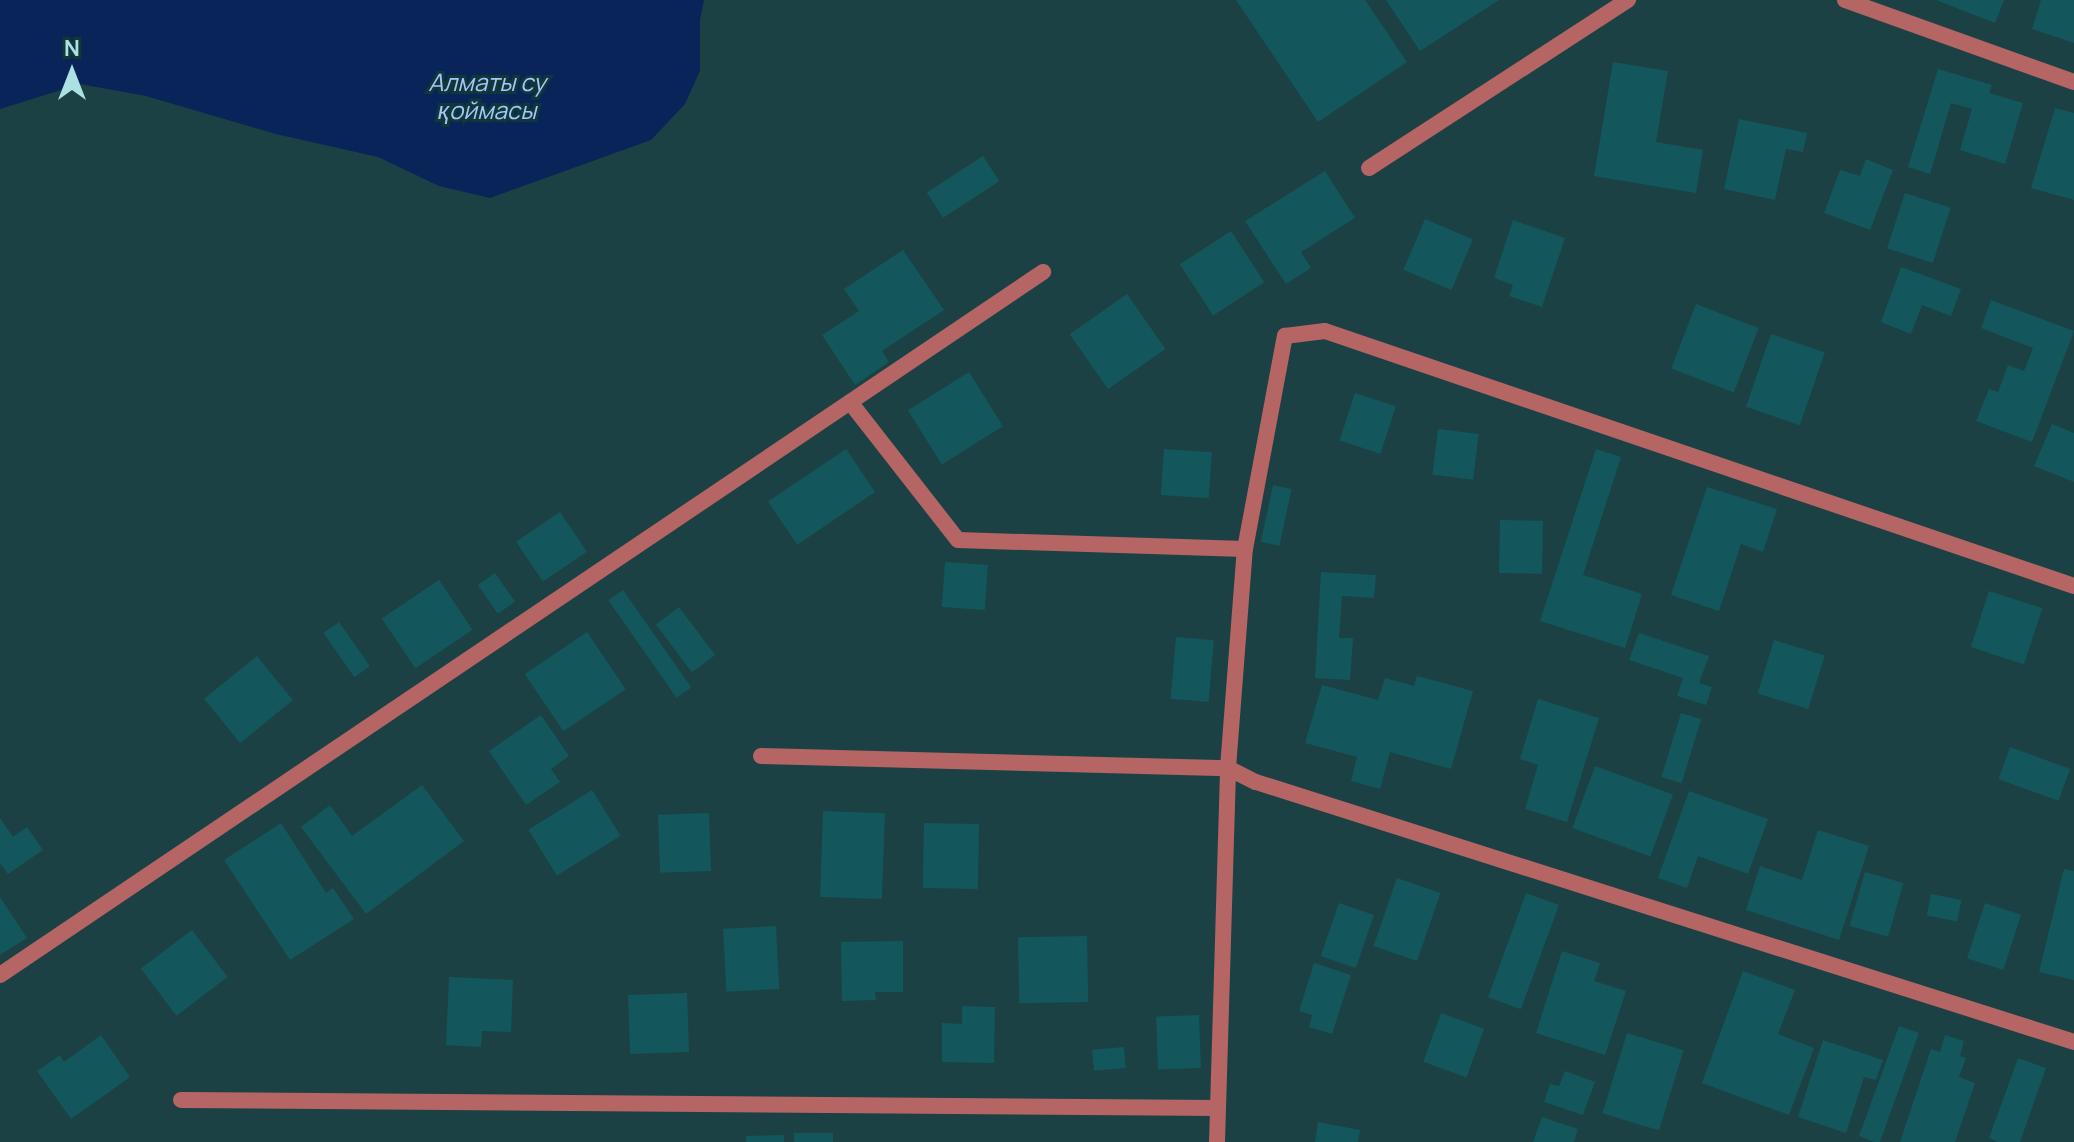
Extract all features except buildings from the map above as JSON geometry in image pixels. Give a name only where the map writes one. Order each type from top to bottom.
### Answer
[{"type":"street","points":[[1369,168],[1628,0]]},
{"type":"street","points":[[1845,0],[2074,82]]},
{"type":"street","points":[[0,975],[1043,272]]},
{"type":"street","points":[[1217,1142],[1228,768],[1245,549],[1285,336],[1325,331],[2074,586]]},
{"type":"street","points":[[850,402],[958,540],[1245,549]]},
{"type":"street","points":[[761,756],[1228,768],[1256,782],[2074,1042]]},
{"type":"street","points":[[181,1100],[1218,1108]]},
{"type":"water","name":"Алматы су қоймасы","points":[[0,0],[704,0],[700,20],[700,71],[685,104],[651,140],[490,198],[439,186],[378,157],[276,134],[146,96],[80,84],[0,109]]}]
